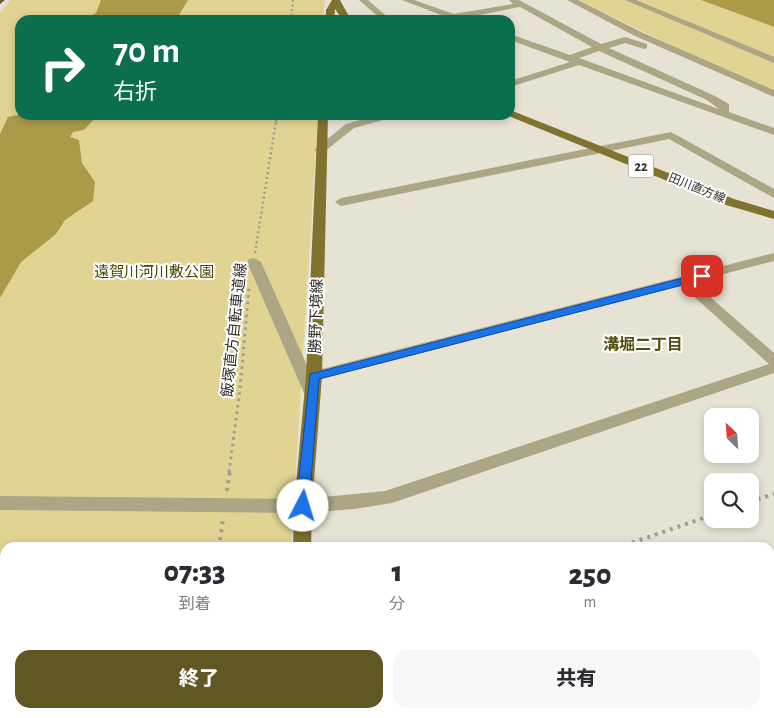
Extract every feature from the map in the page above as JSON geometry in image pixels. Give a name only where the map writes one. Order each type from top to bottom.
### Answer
[{"type":"main road","points":[[330,15],[330,10],[336,1],[344,15]]},
{"type":"main road","name":"田川直方線","points":[[515,115],[730,202],[774,215]]},
{"type":"main road","name":"勝野下境線","points":[[302,542],[303,506],[314,376],[320,150],[323,120]]},
{"type":"street","points":[[363,0],[381,15]]},
{"type":"street","points":[[406,0],[449,15]]},
{"type":"street","points":[[572,0],[685,56],[774,94]]},
{"type":"street","points":[[629,0],[774,60]]},
{"type":"street","points":[[428,8],[438,5],[439,2]]},
{"type":"street","points":[[469,15],[516,2],[599,47],[712,98],[725,106],[723,114]]},
{"type":"street","points":[[515,39],[774,132]]},
{"type":"street","points":[[515,83],[554,72],[599,47],[625,40],[685,56]]},
{"type":"street","points":[[320,150],[350,126],[372,120]]},
{"type":"street","points":[[341,202],[670,135],[774,194]]},
{"type":"street","points":[[314,376],[774,258]]},
{"type":"street","points":[[254,262],[312,394]]},
{"type":"street","points":[[684,281],[774,361]]},
{"type":"street","points":[[0,503],[303,506],[355,502],[394,495],[774,368]]},
{"type":"path","points":[[292,15],[293,0]]},
{"type":"path","name":"飯塚直方自転車道線","points":[[226,491],[240,388],[248,300],[276,120]]},
{"type":"path","points":[[759,499],[774,494]]},
{"type":"path","points":[[220,542],[224,510]]},
{"type":"path","points":[[634,542],[704,518]]},
{"type":"green space","name":"遠賀川河川敷公園","points":[[10,0],[325,0],[324,15],[15,15],[15,120],[318,120],[291,542],[0,542],[0,13]]},
{"type":"green space","points":[[578,0],[774,0],[774,90],[693,56]]},
{"type":"shaded area","points":[[101,0],[188,0],[179,15],[92,15],[96,13]]},
{"type":"shaded area","points":[[701,0],[774,0],[774,27]]},
{"type":"shaded area","points":[[15,116],[15,120],[93,120],[84,130],[73,132],[70,137],[79,140],[82,163],[95,182],[93,201],[65,220],[56,234],[21,262],[0,298],[0,134],[8,117]]},
{"type":"district","name":"溝堀二丁目","points":[[643,344]]},
{"type":"route","points":[[303,506],[314,376],[422,350],[702,276]]}]
